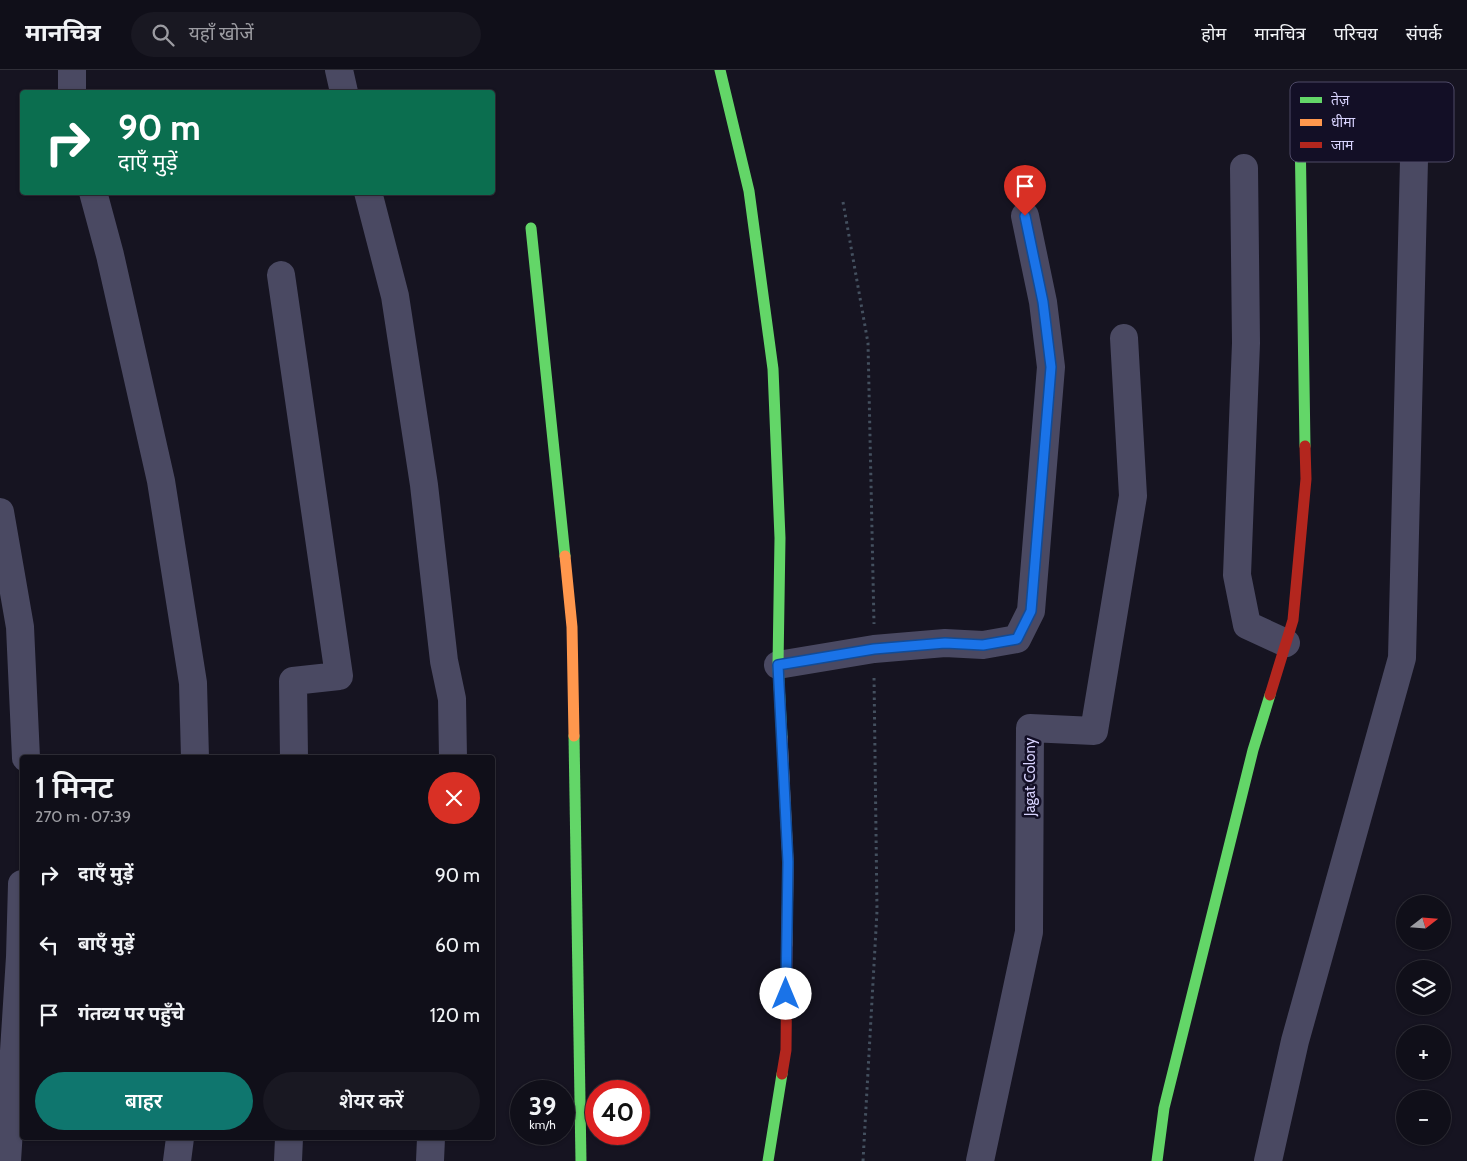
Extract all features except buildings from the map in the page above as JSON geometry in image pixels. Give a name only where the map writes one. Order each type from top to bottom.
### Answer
[{"type":"street","points":[[72,70],[72,90]]},
{"type":"street","points":[[339,70],[344,90]]},
{"type":"street","points":[[720,70],[750,191],[773,369],[780,538],[778,665],[788,862],[786,1050],[768,1161]]},
{"type":"street","points":[[1157,1161],[1166,1099],[1254,750],[1293,620],[1306,479],[1301,162]]},
{"type":"street","points":[[1268,1161],[1295,1041],[1402,658],[1414,162]]},
{"type":"street","points":[[1244,168],[1246,343],[1238,575],[1247,625],[1286,643]]},
{"type":"street","points":[[93,195],[110,255],[161,481],[192,683],[195,755]]},
{"type":"street","points":[[369,195],[395,296],[424,486],[444,661],[452,699],[453,755]]},
{"type":"street","points":[[778,665],[874,649],[945,643],[983,645],[1017,639],[1031,611],[1051,367],[1043,302],[1025,216]]},
{"type":"street","points":[[531,228],[572,627],[581,1161]]},
{"type":"street","points":[[281,275],[340,676],[293,681],[294,755]]},
{"type":"street","name":"Jagat Colony","points":[[980,1161],[1029,932],[1030,728],[1094,731],[1132,496],[1124,338]]},
{"type":"street","points":[[0,512],[20,626],[26,755]]},
{"type":"street","points":[[7,1161],[20,957]]},
{"type":"street","points":[[177,1161],[180,1140]]},
{"type":"street","points":[[288,1161],[289,1140]]},
{"type":"street","points":[[430,1161],[431,1140]]},
{"type":"path","points":[[842,202],[868,343],[877,911],[863,1161]]},
{"type":"traffic: fast","points":[[720,70],[749,191],[773,369],[780,538],[778,665],[782,737]]},
{"type":"traffic: fast","points":[[1301,162],[1305,446]]},
{"type":"traffic: fast","points":[[531,228],[565,556]]},
{"type":"traffic: fast","points":[[1157,1161],[1164,1108],[1253,750],[1270,695]]},
{"type":"traffic: fast","points":[[574,736],[581,1161]]},
{"type":"traffic: fast","points":[[768,1161],[782,1074]]},
{"type":"traffic: slow","points":[[565,556],[572,627],[574,736]]},
{"type":"traffic: slow","points":[[782,737],[788,862],[787,945]]},
{"type":"traffic: jam","points":[[1270,695],[1293,620],[1306,479],[1305,446]]},
{"type":"traffic: jam","points":[[782,1074],[786,1050],[787,945]]},
{"type":"route","points":[[786,994],[788,862],[778,665],[874,649],[945,643],[983,645],[1017,639],[1031,611],[1051,367],[1043,302],[1025,216]]}]
